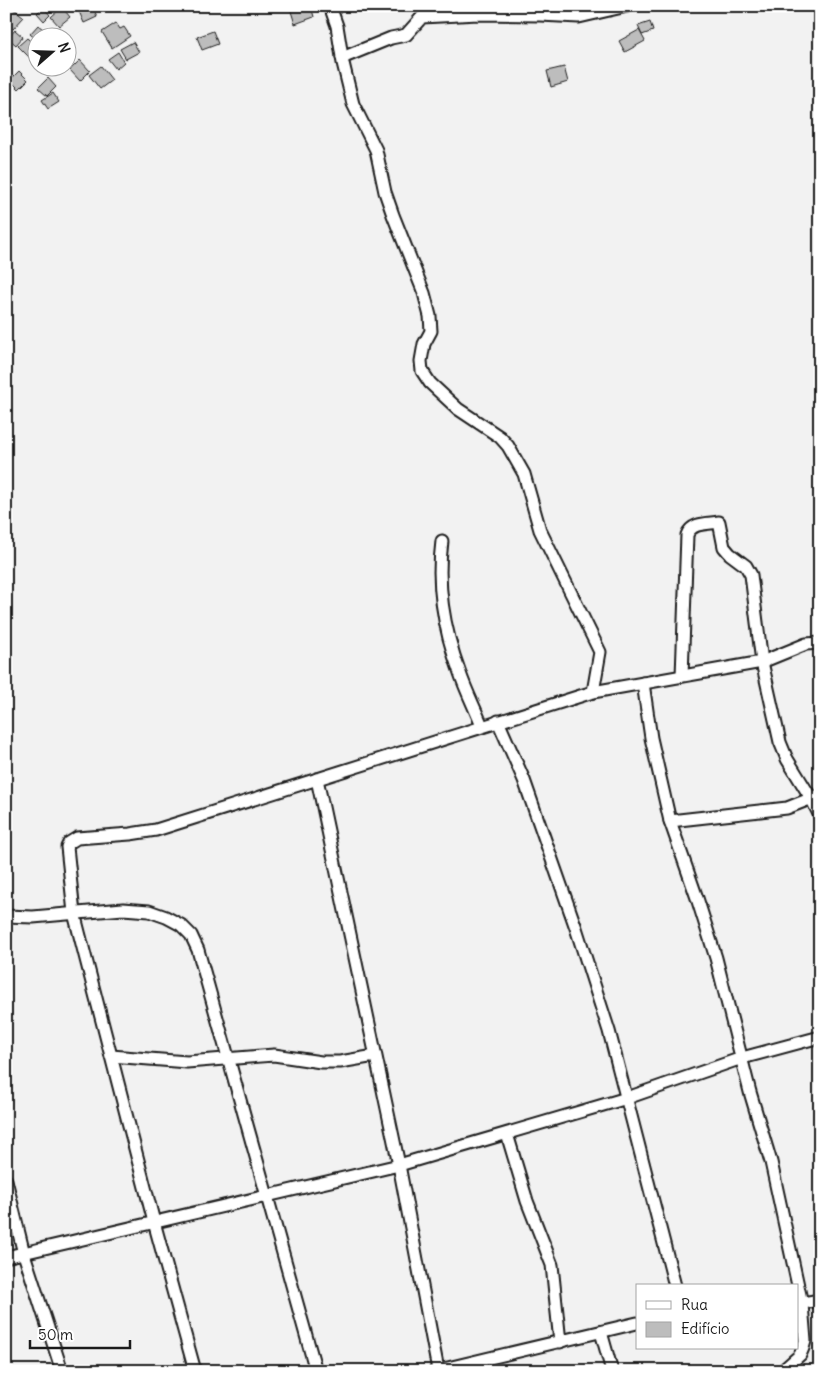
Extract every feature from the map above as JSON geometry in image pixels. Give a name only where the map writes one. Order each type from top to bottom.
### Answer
[{"type":"street","points":[[330,6],[337,26],[342,58],[353,104],[376,150],[385,192],[424,293],[430,316],[430,331],[424,344],[421,360],[422,371],[430,383],[458,409],[500,437],[508,446],[524,474],[540,530],[600,652],[593,692]]},
{"type":"street","points":[[342,58],[392,38],[406,35],[422,17],[478,14],[579,18],[626,6]]},
{"type":"street","points":[[682,676],[687,535],[692,527],[696,525],[719,522],[724,547],[746,566],[751,575],[762,662],[780,742],[787,759],[816,797],[820,816]]},
{"type":"street","points":[[442,541],[440,579],[447,630],[460,674],[482,726]]},
{"type":"street","points":[[195,1371],[154,1222],[74,913],[67,847],[69,842],[77,838],[156,830],[593,692],[762,662],[806,644],[820,643]]},
{"type":"street","points":[[643,683],[651,738],[670,821],[716,958],[750,1092],[771,1162],[796,1284]]},
{"type":"street","points":[[498,721],[524,780],[576,928],[609,1031],[674,1284]]},
{"type":"street","points":[[317,779],[399,1165],[437,1370],[636,1322]]},
{"type":"street","points":[[670,821],[787,808],[816,797]]},
{"type":"street","points":[[6,916],[33,917],[123,909],[149,911],[166,917],[191,935],[198,950],[229,1058],[316,1371]]},
{"type":"street","points":[[6,1258],[399,1165],[627,1098],[742,1058],[820,1036]]},
{"type":"street","points":[[111,1056],[187,1062],[274,1055],[330,1062],[375,1056]]},
{"type":"street","points":[[507,1134],[528,1201],[552,1265],[560,1342]]},
{"type":"street","points":[[6,1180],[24,1254],[62,1371]]},
{"type":"street","points":[[782,1371],[800,1355],[805,1341],[800,1304],[820,1300]]},
{"type":"street","points":[[601,1332],[612,1371]]},
{"type":"building","points":[[84,6],[93,6],[97,17],[84,23],[78,9]]},
{"type":"building","points":[[311,6],[314,17],[295,24],[290,8]]},
{"type":"building","points":[[43,7],[50,15],[44,21],[37,13]]},
{"type":"building","points":[[62,7],[70,17],[59,26],[51,17]]},
{"type":"building","points":[[13,8],[24,17],[13,29],[6,22],[6,15]]},
{"type":"building","points":[[650,22],[653,31],[642,35],[638,26]]},
{"type":"building","points":[[116,23],[120,29],[124,27],[130,36],[112,48],[102,32]]},
{"type":"building","points":[[15,30],[23,37],[16,45],[8,38]]},
{"type":"building","points":[[639,30],[645,41],[625,52],[619,41]]},
{"type":"building","points":[[213,31],[218,44],[202,50],[197,37]]},
{"type":"building","points":[[28,39],[28,56],[18,46]]},
{"type":"building","points":[[133,42],[139,52],[126,59],[120,49]]},
{"type":"building","points":[[118,52],[124,62],[116,69],[108,59]]},
{"type":"building","points":[[80,60],[90,71],[80,81],[77,78],[78,62]]},
{"type":"building","points":[[101,66],[112,80],[100,89],[89,75]]},
{"type":"building","points":[[564,67],[568,82],[551,87],[547,71]]},
{"type":"building","points":[[19,71],[28,80],[19,89],[10,80]]},
{"type":"building","points":[[48,78],[56,87],[47,96],[38,88]]},
{"type":"building","points":[[53,93],[59,102],[48,109],[42,100]]}]
